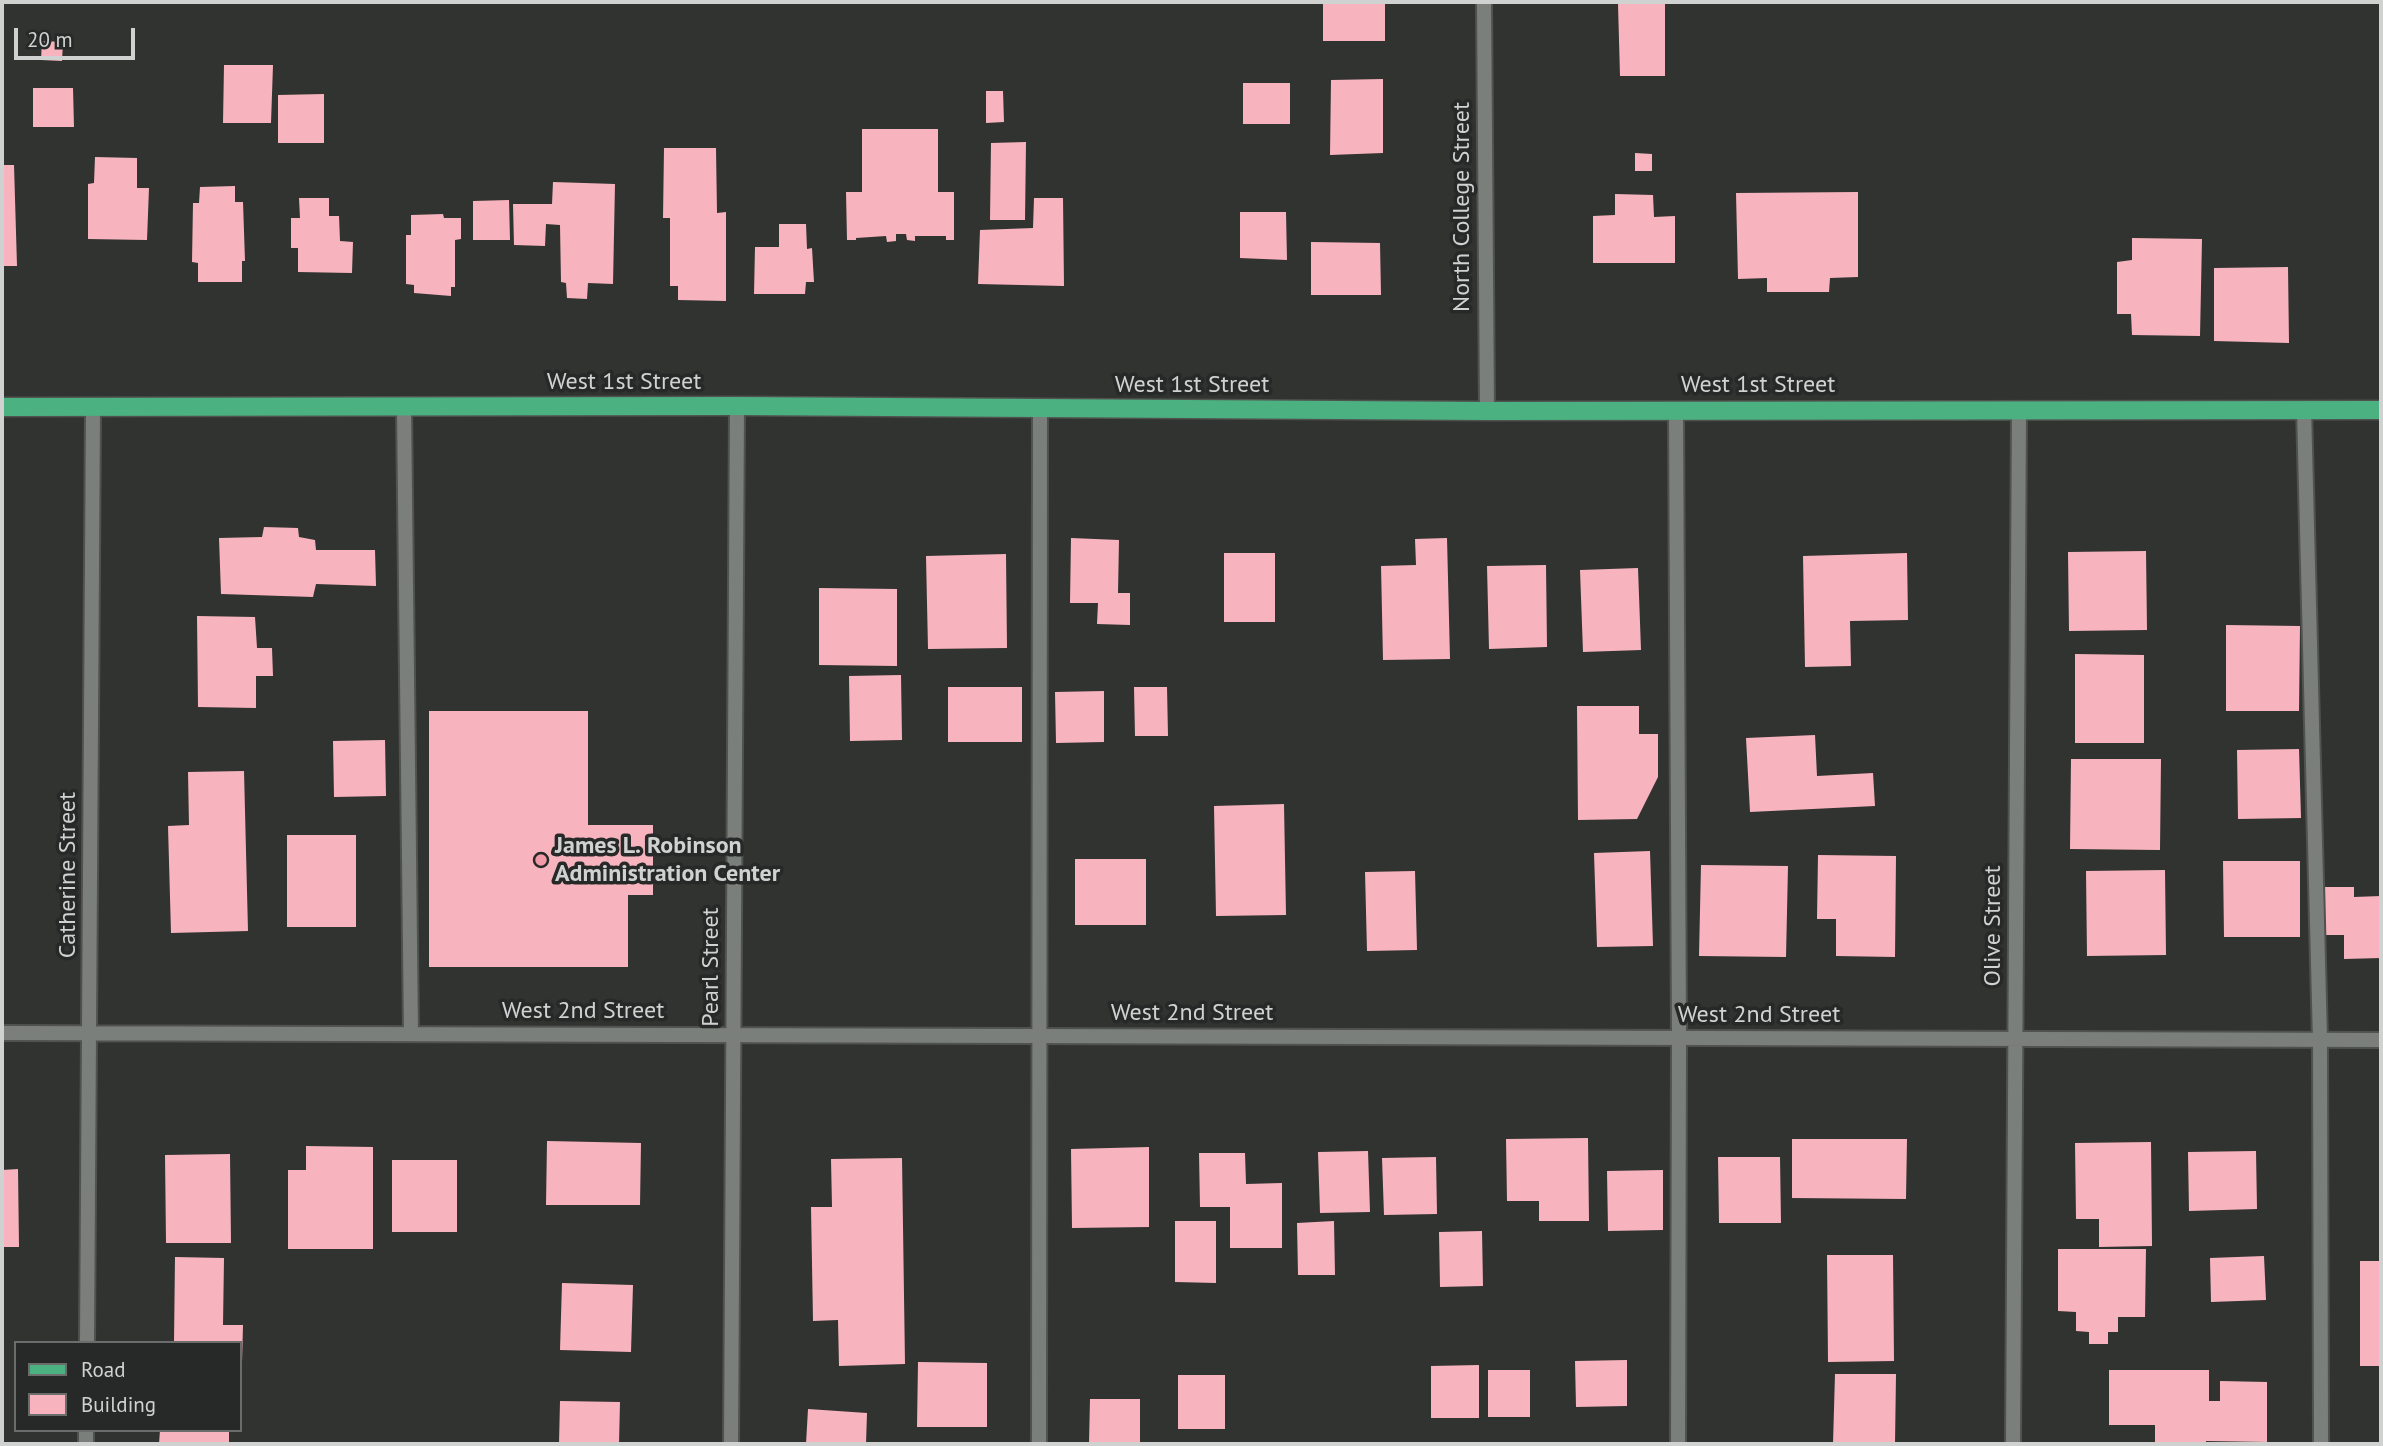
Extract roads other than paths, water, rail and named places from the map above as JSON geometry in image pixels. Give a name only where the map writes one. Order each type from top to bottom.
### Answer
[{"type":"main road","name":"West 1st Street","points":[[2,407],[737,406],[1487,411],[2381,410]]},
{"type":"street","name":"North College Street","points":[[1484,2],[1487,411]]},
{"type":"street","name":"Pearl Street","points":[[731,1444],[737,406]]},
{"type":"street","name":"Catherine Street","points":[[87,1341],[93,407]]},
{"type":"street","points":[[404,407],[411,1034]]},
{"type":"street","points":[[1039,1444],[1040,408]]},
{"type":"street","name":"Olive Street","points":[[2014,1444],[2019,409]]},
{"type":"street","points":[[2304,409],[2319,1040],[2320,1444]]},
{"type":"street","points":[[1675,410],[1679,1038],[1678,1444]]},
{"type":"street","name":"West 2nd Street","points":[[2,1033],[2381,1040]]},
{"type":"place","name":"James L. Robinson Administration Center","points":[[541,860]]}]
